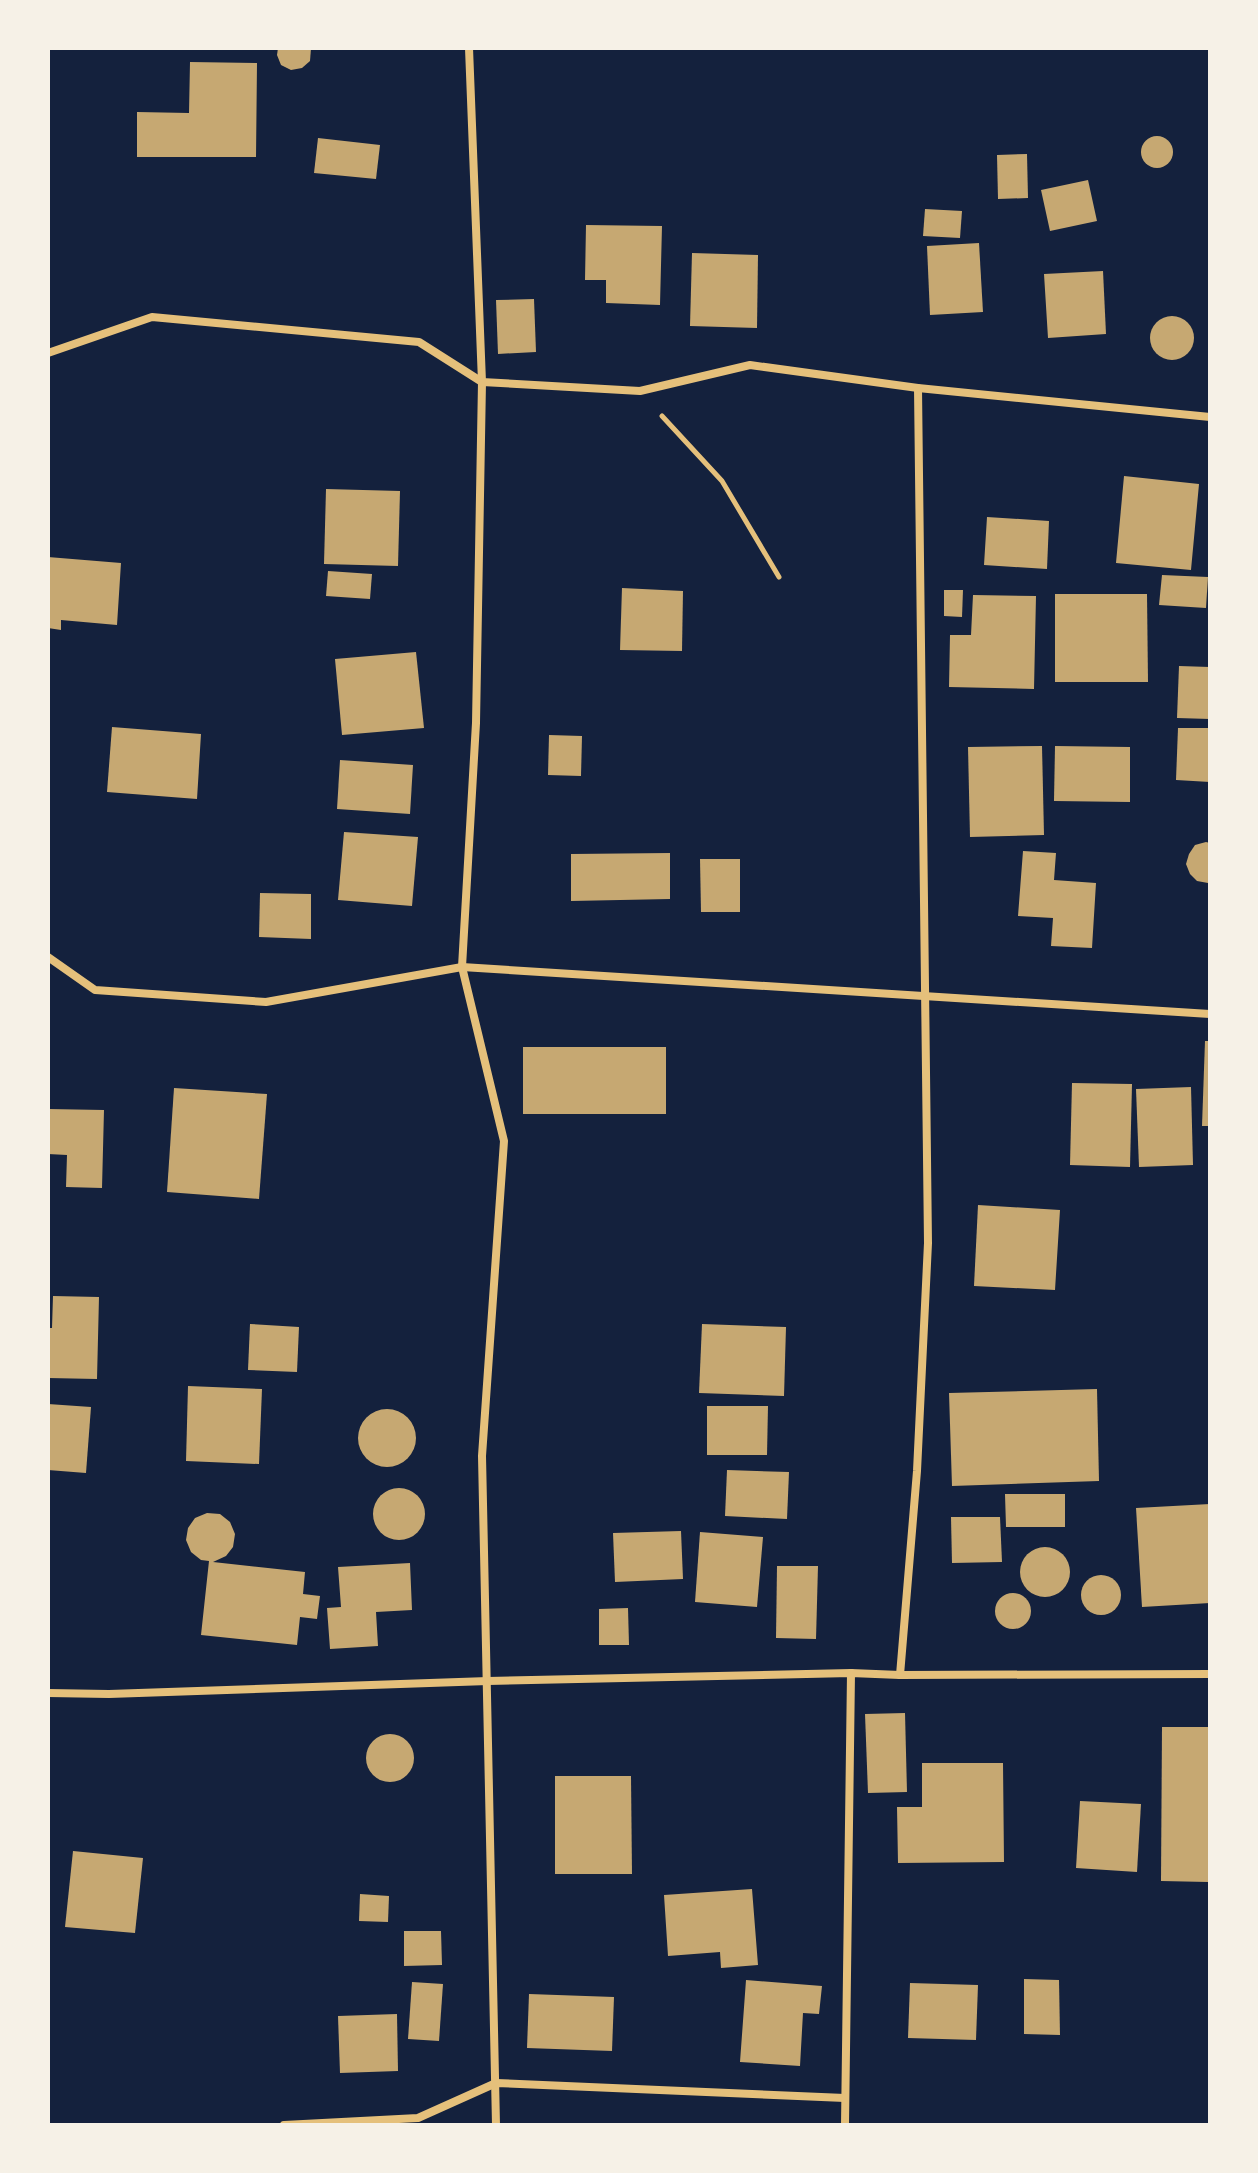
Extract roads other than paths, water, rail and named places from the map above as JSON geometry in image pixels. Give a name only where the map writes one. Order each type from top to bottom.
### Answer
[{"type":"street","points":[[469,48],[482,382],[476,723],[462,967],[504,1141],[482,1456],[496,2125]]},
{"type":"street","points":[[48,353],[152,317],[419,342],[482,382],[640,391],[750,365],[918,388],[1210,417]]},
{"type":"street","points":[[900,1675],[917,1471],[928,1243],[918,388]]},
{"type":"street","points":[[48,957],[95,990],[266,1002],[462,967],[1210,1014]]},
{"type":"street","points":[[845,2125],[851,1673]]},
{"type":"street","points":[[48,1693],[109,1694],[851,1673],[1210,1674]]},
{"type":"street","points":[[284,2125],[418,2118],[496,2083],[845,2098]]}]
